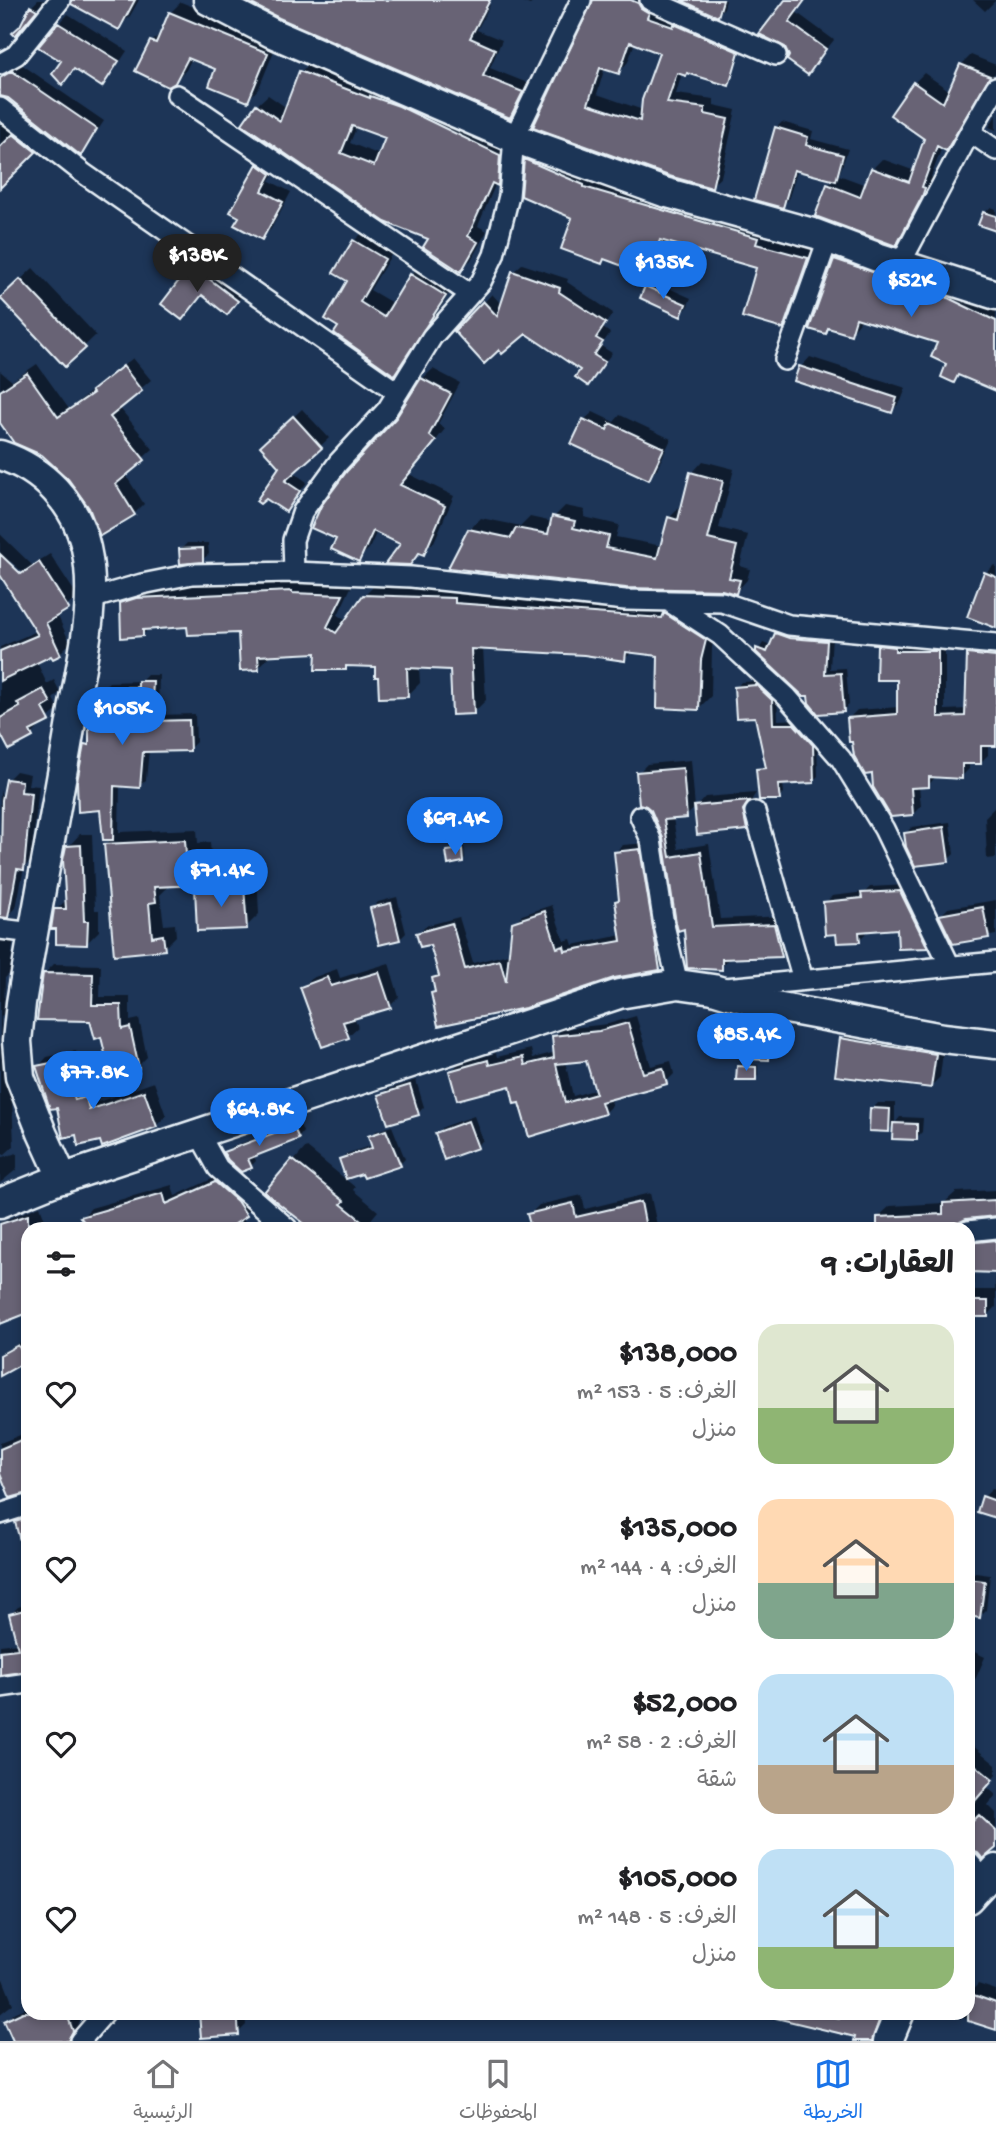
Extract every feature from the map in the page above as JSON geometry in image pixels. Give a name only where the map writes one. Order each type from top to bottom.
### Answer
[{"type":"main road","points":[[208,0],[272,33],[514,138],[664,192],[828,239],[996,295]]},
{"type":"main road","points":[[0,455],[33,470],[55,488],[72,512],[85,545],[90,573],[90,599],[64,764],[21,1003],[17,1041],[20,1077],[63,1179]]},
{"type":"main road","points":[[0,1203],[63,1179],[619,994],[678,984],[713,989],[765,1006],[943,1038],[996,1044]]},
{"type":"main road","points":[[888,2041],[897,2020]]},
{"type":"street","points":[[0,64],[16,55],[61,0]]},
{"type":"street","points":[[294,572],[293,540],[303,512],[338,463],[387,410],[432,337],[481,282],[494,255],[509,196],[514,138],[581,0]]},
{"type":"street","points":[[650,0],[776,55]]},
{"type":"street","points":[[900,264],[996,87]]},
{"type":"street","points":[[177,95],[470,294]]},
{"type":"street","points":[[0,108],[93,180],[397,393]]},
{"type":"street","points":[[970,132],[996,150]]},
{"type":"street","points":[[785,359],[828,239]]},
{"type":"street","points":[[90,599],[142,584],[192,574],[294,572],[411,577],[625,600],[722,602],[789,625],[996,644]]},
{"type":"street","points":[[670,602],[720,635],[787,698],[841,759],[884,829],[950,966]]},
{"type":"street","points":[[755,812],[803,980]]},
{"type":"street","points":[[640,816],[651,840],[663,925],[678,984]]},
{"type":"street","points":[[0,929],[33,933]]},
{"type":"street","points":[[713,989],[996,962]]},
{"type":"street","points":[[199,1134],[218,1168],[280,1222]]},
{"type":"street","points":[[975,1230],[996,1228]]},
{"type":"street","points":[[0,1514],[21,1508]]},
{"type":"street","points":[[0,1687],[21,1684]]},
{"type":"street","points":[[80,2041],[98,2020]]},
{"type":"building","points":[[72,0],[135,0],[119,30],[71,4]]},
{"type":"building","points":[[244,0],[490,0],[470,38],[495,49],[483,76],[523,92],[510,118],[279,18]]},
{"type":"building","points":[[593,0],[631,0],[649,13],[647,18],[673,27],[674,24],[739,52],[729,86],[687,73],[686,76],[677,73],[667,103],[705,108],[705,114],[728,119],[712,188],[669,176],[533,127]],"holes":[[[630,42],[659,53],[642,100],[640,121],[588,104],[600,68],[619,74]]]},
{"type":"building","points":[[681,0],[723,0],[718,17]]},
{"type":"building","points":[[785,0],[805,0],[789,22],[826,49],[808,75],[787,60],[789,56],[785,47],[759,34]]},
{"type":"building","points":[[30,6],[37,10],[15,36],[12,33],[20,26]]},
{"type":"building","points":[[169,12],[268,53],[248,102],[209,86],[215,69],[188,58],[175,83],[168,87],[135,71],[150,41],[156,43]]},
{"type":"building","points":[[58,23],[119,61],[102,87],[74,69],[62,85],[52,74],[61,61],[38,47]]},
{"type":"building","points":[[960,64],[990,76],[946,151],[937,146],[922,187],[925,188],[922,197],[896,246],[815,216],[827,184],[860,197],[871,168],[909,182],[924,139],[890,115],[913,82],[943,103]]},
{"type":"building","points":[[12,71],[97,129],[81,156],[8,98],[0,96],[0,78]]},
{"type":"building","points":[[299,71],[399,106],[500,155],[498,186],[492,183],[468,236],[478,242],[461,272],[423,247],[428,239],[385,222],[242,124],[256,104],[280,121]],"holes":[[[352,126],[385,138],[374,166],[341,153]]]},
{"type":"building","points":[[775,127],[808,137],[806,145],[843,155],[836,181],[794,170],[783,208],[754,200]]},
{"type":"building","points":[[13,134],[36,152],[0,188],[0,147]]},
{"type":"building","points":[[524,159],[584,187],[758,238],[756,244],[808,258],[783,329],[742,317],[756,268],[660,240],[647,275],[604,259],[602,264],[561,249],[572,218],[521,196]]},
{"type":"building","points":[[257,164],[271,174],[262,191],[283,202],[262,240],[234,225],[239,217],[230,212]]},
{"type":"building","points":[[983,212],[996,216],[996,231],[978,225]]},
{"type":"building","points":[[353,240],[385,259],[360,302],[384,317],[410,274],[446,296],[394,375],[334,333],[338,327],[325,319],[347,281],[333,273]]},
{"type":"building","points":[[834,259],[942,295],[996,321],[996,391],[958,375],[954,383],[941,377],[946,364],[931,357],[937,343],[856,318],[851,335],[828,328],[826,334],[809,329]]},
{"type":"building","points":[[191,265],[238,301],[227,315],[202,295],[182,320],[161,304]]},
{"type":"building","points":[[512,271],[560,288],[559,292],[606,323],[596,338],[603,342],[594,355],[605,362],[588,386],[575,377],[580,370],[526,334],[502,354],[499,350],[484,364],[454,331],[483,301],[497,316]]},
{"type":"building","points":[[20,279],[86,348],[65,367],[0,298]]},
{"type":"building","points":[[645,286],[686,304],[681,317],[640,298]]},
{"type":"building","points":[[123,366],[142,391],[110,417],[145,460],[116,484],[135,515],[100,536],[89,508],[68,479],[42,455],[14,443],[0,423],[0,391],[27,373],[58,417],[93,393],[91,391]]},
{"type":"building","points":[[799,366],[897,398],[892,413],[794,381]]},
{"type":"building","points":[[421,378],[451,394],[429,435],[436,441],[400,485],[445,506],[424,555],[419,553],[410,565],[385,564],[400,544],[373,531],[359,562],[331,549],[336,539],[311,528],[321,506],[347,471],[396,418]]},
{"type":"building","points":[[293,416],[322,448],[285,481],[300,491],[286,512],[266,499],[260,504],[256,501],[279,467],[260,446]]},
{"type":"building","points":[[583,419],[607,430],[610,423],[664,448],[649,480],[571,444]]},
{"type":"building","points":[[690,472],[723,481],[708,539],[737,546],[729,578],[740,580],[736,594],[722,590],[626,588],[448,568],[468,529],[511,538],[516,528],[548,534],[552,516],[575,521],[573,528],[609,536],[606,548],[657,558],[668,517],[678,520]]},
{"type":"building","points":[[203,548],[203,562],[180,564],[179,549]]},
{"type":"building","points":[[0,554],[21,574],[39,562],[69,609],[46,623],[61,655],[53,659],[51,656],[0,681],[0,651],[38,635],[0,575]]},
{"type":"building","points":[[984,572],[996,577],[996,628],[967,617]]},
{"type":"building","points":[[292,591],[343,595],[327,627],[336,633],[363,595],[455,598],[455,603],[662,618],[664,613],[706,640],[701,660],[699,710],[657,708],[658,656],[626,652],[625,661],[584,655],[471,649],[474,714],[452,715],[450,670],[407,668],[408,697],[379,698],[375,667],[346,666],[346,670],[315,670],[316,653],[258,656],[259,670],[240,671],[238,633],[188,635],[187,627],[143,630],[143,636],[121,638],[120,603],[136,598]]},
{"type":"building","points":[[775,633],[789,638],[827,641],[825,674],[841,673],[844,712],[818,714],[809,703],[808,696],[803,696],[756,652],[756,648],[767,652]]},
{"type":"building","points":[[877,645],[895,647],[895,651],[938,651],[938,717],[965,716],[967,654],[996,657],[996,746],[981,746],[981,764],[962,764],[962,779],[929,777],[929,787],[911,788],[913,815],[891,817],[873,787],[872,774],[865,775],[854,756],[852,742],[849,742],[847,718],[897,714],[897,680],[876,680]]},
{"type":"building","points":[[138,681],[153,681],[151,721],[189,720],[190,751],[143,752],[140,788],[114,786],[113,840],[103,840],[100,810],[78,812],[77,782],[84,744],[89,745],[92,698],[100,697],[100,688],[138,687]]},
{"type":"building","points":[[756,685],[772,700],[773,724],[794,724],[813,745],[814,783],[778,785],[780,800],[759,800],[756,769],[766,768],[755,717],[736,718],[734,687]]},
{"type":"building","points":[[43,689],[51,703],[43,708],[50,721],[30,731],[33,737],[9,750],[0,733],[0,718],[20,707],[17,703]]},
{"type":"building","points":[[683,768],[687,818],[664,820],[670,857],[701,852],[712,927],[774,924],[782,957],[722,959],[722,970],[687,968],[684,929],[678,931],[676,923],[663,838],[651,810],[639,804],[636,772]]},
{"type":"building","points":[[6,779],[22,781],[21,792],[31,793],[24,870],[17,869],[8,918],[0,917],[2,800]]},
{"type":"building","points":[[749,801],[743,810],[747,830],[697,835],[694,806]]},
{"type":"building","points":[[944,827],[949,862],[915,866],[906,847],[904,833]]},
{"type":"building","points":[[185,840],[186,854],[199,853],[200,885],[154,887],[156,902],[149,903],[152,937],[163,935],[165,950],[114,955],[104,844]]},
{"type":"building","points":[[81,845],[84,921],[88,921],[87,945],[56,944],[56,929],[51,929],[54,909],[66,909],[63,860],[66,846]]},
{"type":"building","points":[[462,849],[463,862],[448,865],[446,851]]},
{"type":"building","points":[[640,849],[660,970],[614,978],[525,1008],[438,1026],[431,993],[435,992],[432,978],[439,976],[430,945],[420,947],[416,933],[452,923],[465,969],[500,960],[506,982],[512,922],[545,911],[557,948],[564,946],[565,951],[621,941],[615,901],[619,900],[614,852]]},
{"type":"building","points":[[244,886],[247,929],[197,931],[195,888]]},
{"type":"building","points":[[900,891],[928,948],[898,949],[897,929],[859,932],[860,942],[837,943],[836,934],[825,935],[823,902],[862,898],[861,893]]},
{"type":"building","points":[[391,903],[400,940],[379,945],[370,908]]},
{"type":"building","points":[[983,907],[989,938],[953,944],[939,915]]},
{"type":"building","points":[[379,972],[391,1008],[343,1022],[349,1038],[322,1047],[300,987],[327,977],[331,986]]},
{"type":"building","points":[[43,973],[93,974],[92,1005],[121,1005],[122,1029],[130,1027],[139,1068],[110,1074],[101,1037],[95,1039],[90,1021],[37,1020]]},
{"type":"building","points":[[628,1023],[643,1073],[663,1068],[667,1084],[601,1102],[605,1114],[529,1137],[519,1103],[514,1104],[510,1086],[457,1100],[449,1071],[488,1060],[489,1065],[523,1057],[525,1065],[554,1058],[552,1036],[599,1031]],"holes":[[[586,1061],[596,1094],[565,1103],[556,1064]]]},
{"type":"building","points":[[749,1023],[771,1024],[769,1060],[748,1059]]},
{"type":"building","points":[[840,1038],[936,1054],[931,1088],[835,1076]]},
{"type":"building","points":[[66,1060],[75,1100],[86,1097],[89,1110],[144,1091],[157,1127],[102,1147],[100,1141],[78,1146],[76,1135],[63,1138],[57,1108],[50,1109],[36,1066]]},
{"type":"building","points":[[737,1066],[756,1067],[756,1080],[736,1080]]},
{"type":"building","points":[[410,1085],[419,1115],[388,1124],[378,1095]]},
{"type":"building","points":[[870,1108],[890,1109],[889,1132],[869,1131]]},
{"type":"building","points":[[468,1121],[478,1148],[444,1160],[435,1133]]},
{"type":"building","points":[[893,1123],[917,1124],[917,1140],[892,1139]]},
{"type":"building","points":[[293,1126],[299,1139],[248,1159],[252,1168],[241,1172],[223,1152]]},
{"type":"building","points":[[386,1130],[401,1166],[364,1178],[362,1174],[346,1179],[339,1159],[372,1148],[368,1136]]},
{"type":"building","points":[[292,1159],[344,1201],[341,1204],[364,1222],[302,1222],[264,1192]]},
{"type":"building","points":[[215,1182],[237,1201],[247,1216],[238,1222],[84,1222],[80,1217],[163,1193],[166,1204]]},
{"type":"building","points":[[995,1200],[996,1216],[960,1222],[877,1222],[877,1217],[943,1214],[943,1203]]},
{"type":"building","points":[[641,1202],[645,1222],[529,1222],[527,1214],[573,1203],[576,1217]]},
{"type":"building","points":[[28,1215],[28,1222],[21,1222],[21,1316],[0,1324],[0,1224]]},
{"type":"building","points":[[996,1240],[996,1273],[975,1272],[975,1242]]},
{"type":"building","points":[[975,1301],[988,1301],[988,1317],[975,1317]]},
{"type":"building","points":[[18,1345],[21,1350],[21,1364],[0,1376],[0,1355]]},
{"type":"building","points":[[21,1440],[21,1495],[10,1498],[0,1474],[0,1449]]},
{"type":"building","points":[[982,1496],[996,1501],[996,1518],[977,1512]]},
{"type":"building","points":[[21,1520],[21,1544],[15,1522]]},
{"type":"building","points":[[975,1580],[985,1581],[980,1618],[975,1617]]},
{"type":"building","points":[[21,1611],[21,1672],[0,1675],[0,1651],[18,1649],[9,1614]]},
{"type":"building","points":[[975,1765],[993,1780],[975,1801]]},
{"type":"building","points":[[979,1815],[996,1831],[996,1848],[983,1859],[975,1851],[975,1819]]},
{"type":"building","points":[[975,1996],[996,2003],[996,2030],[968,2021],[975,2020]]},
{"type":"building","points":[[21,2013],[21,2020],[69,2020],[73,2031],[68,2041],[13,2041],[4,2021]]},
{"type":"building","points":[[200,2020],[238,2020],[239,2035],[201,2038]]},
{"type":"building","points":[[784,2020],[879,2020],[872,2041],[854,2041],[855,2037]]}]
